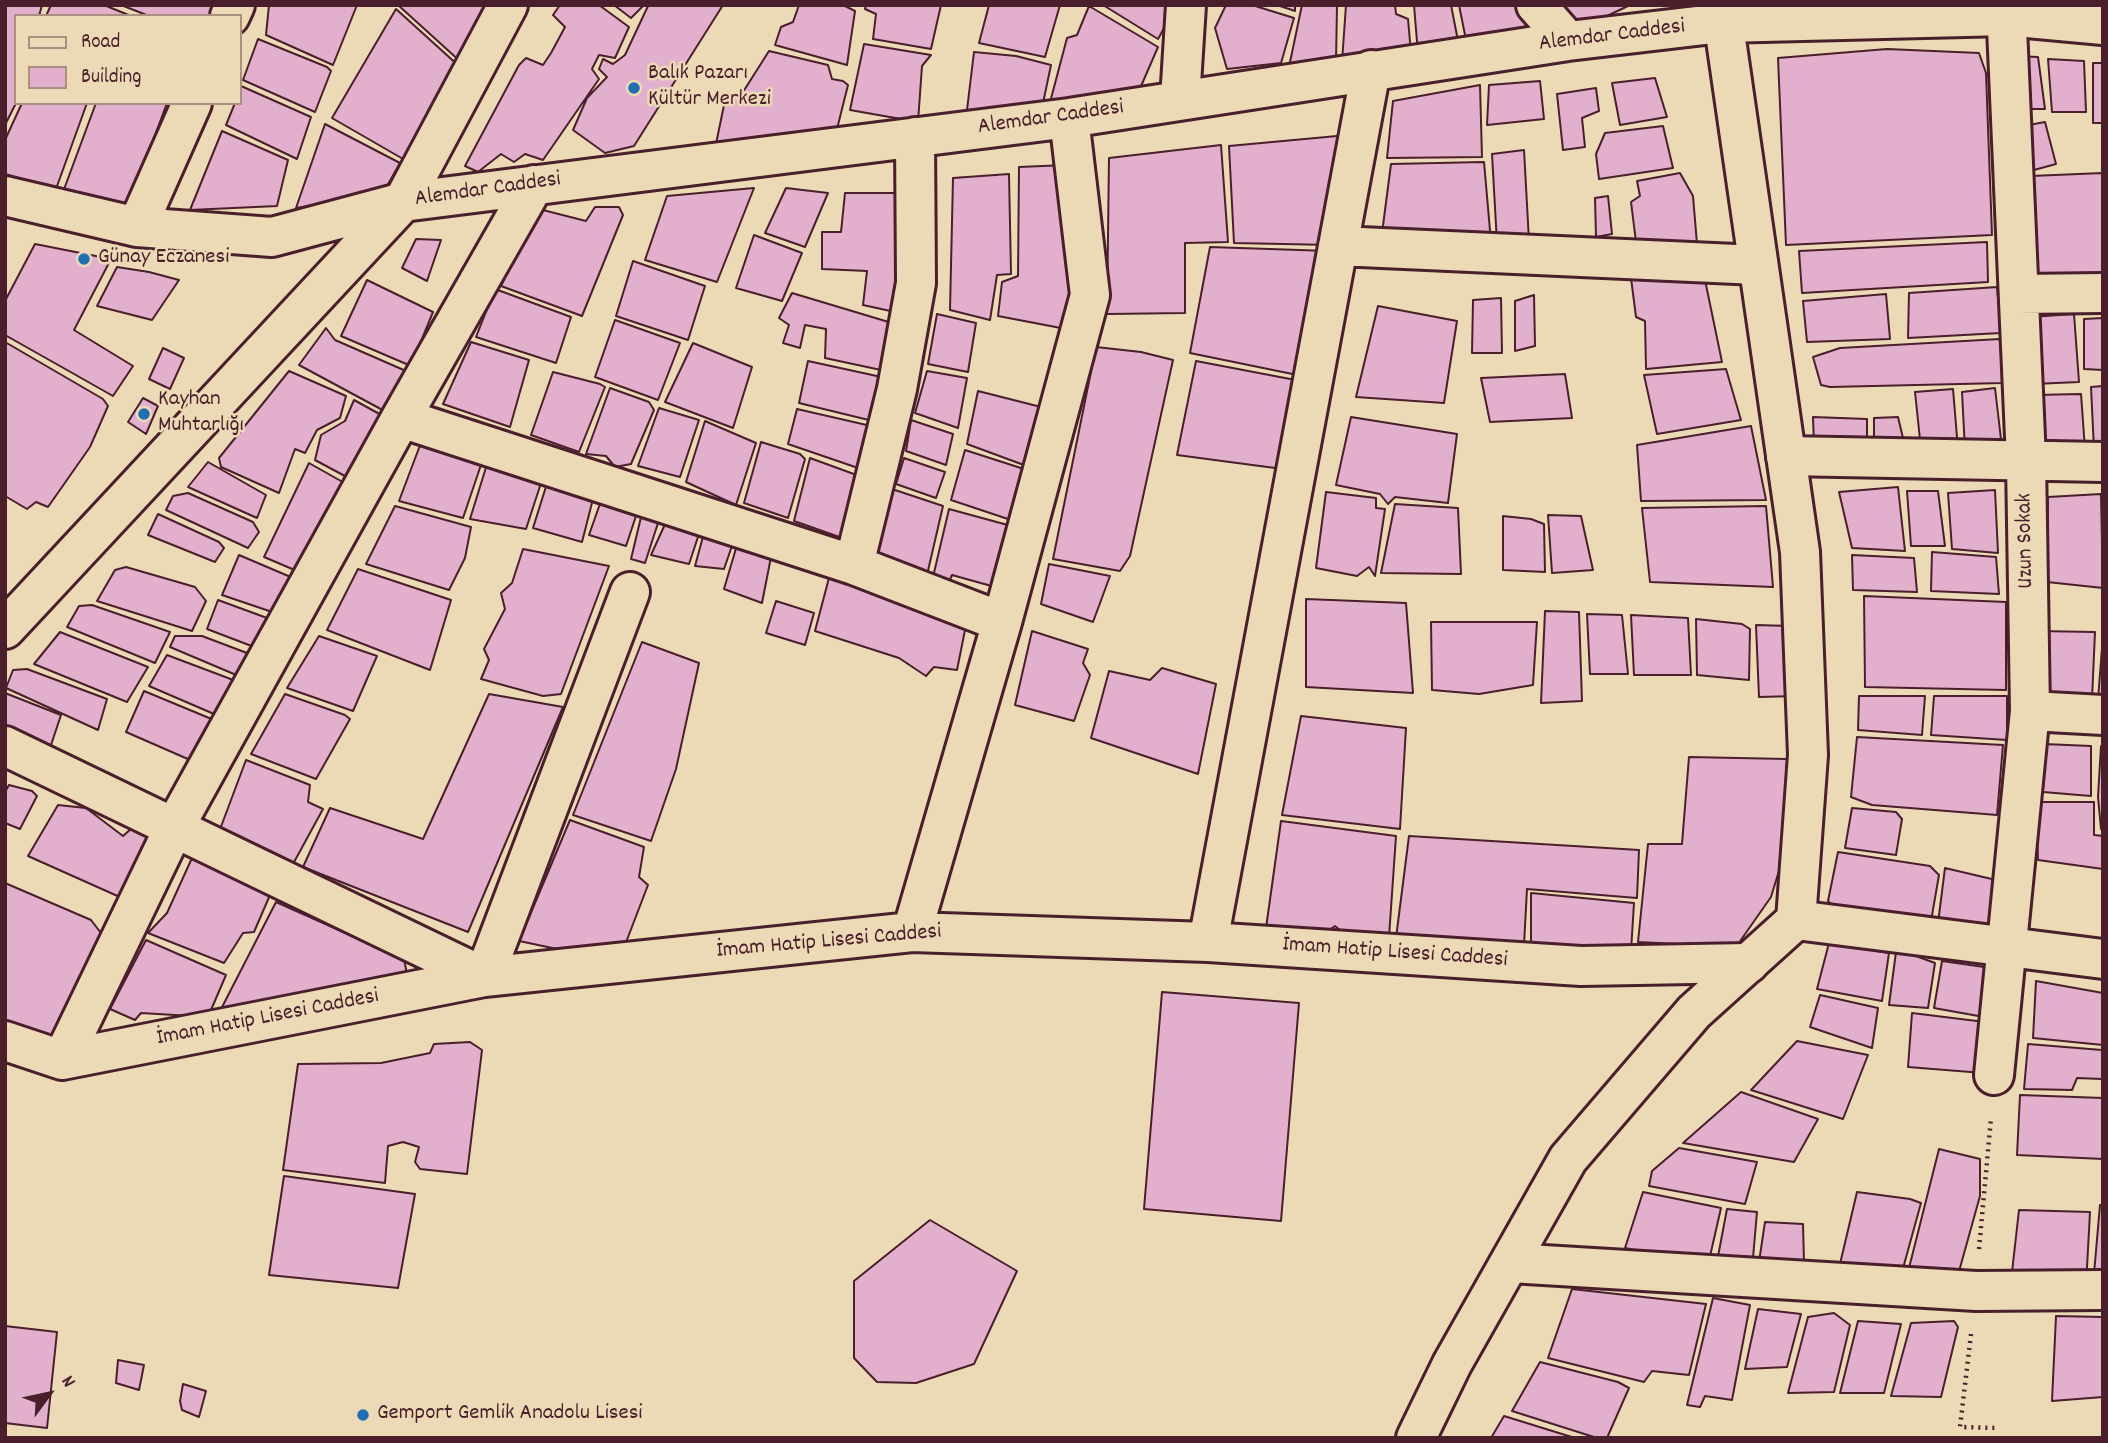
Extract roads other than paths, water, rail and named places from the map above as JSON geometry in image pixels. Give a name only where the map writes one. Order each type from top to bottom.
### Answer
[{"type":"street","points":[[5,629],[403,202],[508,5]]},
{"type":"street","points":[[1180,100],[1186,5]]},
{"type":"street","points":[[1536,5],[1568,41]]},
{"type":"street","name":"Alemdar Caddesi","points":[[5,196],[137,227],[272,237],[403,202],[1069,118],[1568,41],[1721,14],[2006,11],[2103,25]]},
{"type":"street","name":"Uzun Sokak","points":[[1994,1075],[2030,711],[2026,460],[2006,11]]},
{"type":"street","points":[[1416,1438],[1452,1364],[1568,1158],[1694,1012],[1796,920],[1808,755],[1800,552],[1721,14]]},
{"type":"street","points":[[1208,942],[1371,70]]},
{"type":"street","points":[[137,227],[191,105]]},
{"type":"street","points":[[912,932],[1002,622],[1090,295],[1069,118]]},
{"type":"street","points":[[854,565],[897,390],[916,284],[915,137]]},
{"type":"street","points":[[62,1060],[174,828],[534,184]]},
{"type":"street","points":[[1338,246],[1758,265]]},
{"type":"street","points":[[2019,294],[2103,293]]},
{"type":"street","points":[[401,418],[854,565],[1002,622]]},
{"type":"street","points":[[1786,456],[2103,462]]},
{"type":"street","points":[[5,746],[484,976],[630,592]]},
{"type":"street","points":[[2030,711],[2103,715]]},
{"type":"street","points":[[1796,920],[2103,959]]},
{"type":"street","name":"İmam Hatip Lisesi Caddesi","points":[[5,1041],[62,1060],[484,976],[912,932],[1208,942],[1581,966],[1749,963]]},
{"type":"street","points":[[1510,1263],[1976,1291],[2103,1290]]},
{"type":"place","name":"Balık Pazarı Kültür Merkezi","points":[[634,88]]},
{"type":"place","name":"Günay Eczanesi","points":[[84,259]]},
{"type":"place","name":"Kayhan Muhtarlığı","points":[[144,414]]},
{"type":"place","name":"Gemport Gemlik Anadolu Lisesi","points":[[363,1415]]}]
